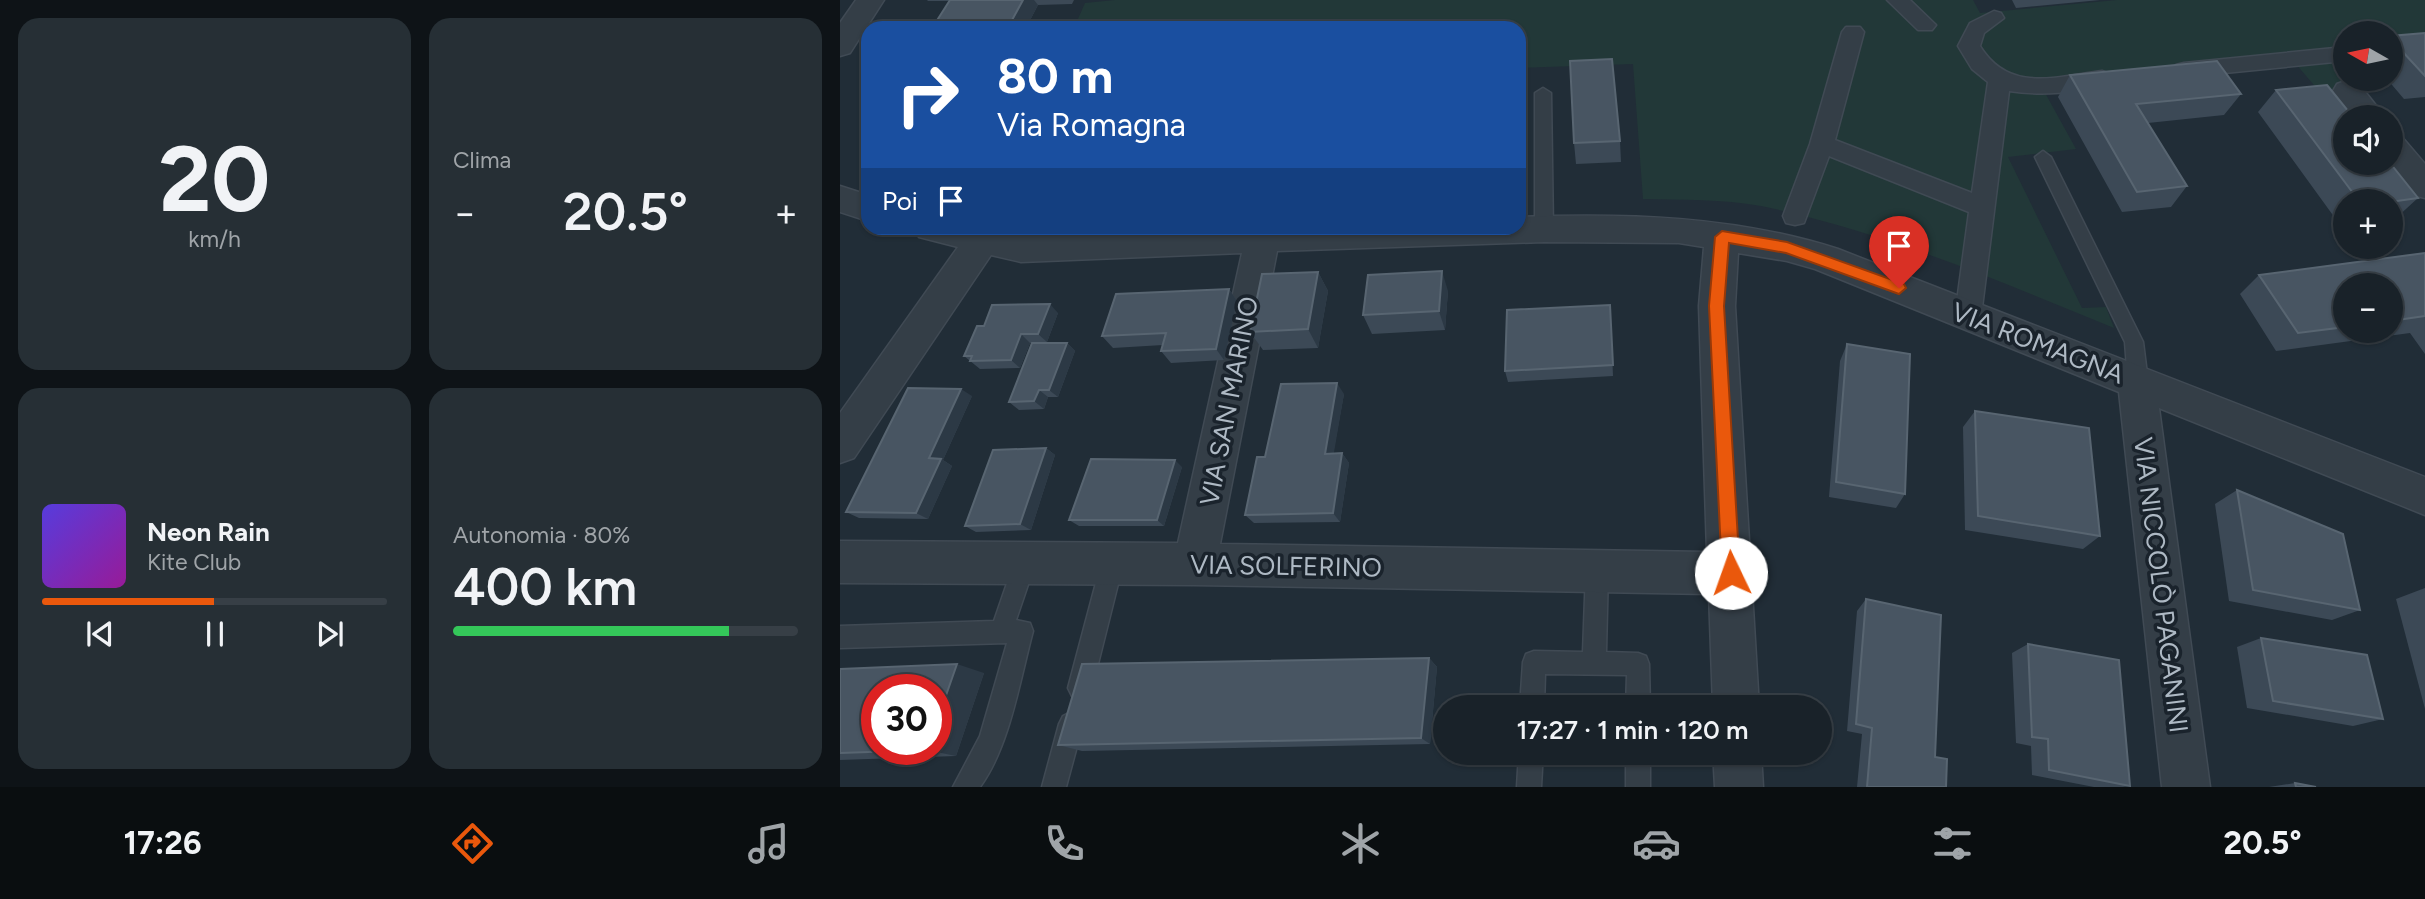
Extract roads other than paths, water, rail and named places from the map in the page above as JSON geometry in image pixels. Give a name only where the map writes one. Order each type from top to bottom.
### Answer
[{"type":"street","points":[[840,46],[870,0]]},
{"type":"street","points":[[1897,0],[1925,25]]},
{"type":"street","points":[[1994,18],[1979,25],[1972,32],[1969,46],[1986,74],[1999,80],[2027,87],[2124,77]]},
{"type":"street","points":[[1795,216],[1822,144],[1853,32]]},
{"type":"street","points":[[2165,72],[2333,55]]},
{"type":"street","points":[[1968,316],[1999,80]]},
{"type":"street","points":[[2348,91],[2359,105]]},
{"type":"street","points":[[1822,144],[1983,207]]},
{"type":"street","points":[[2403,160],[2425,186]]},
{"type":"street","points":[[840,199],[861,206]]},
{"type":"street","name":"VIA ROMAGNA","points":[[1526,229],[1679,230],[1787,247],[1826,259],[2425,496]]},
{"type":"street","name":"VIA ROMAGNA","points":[[958,235],[1021,247],[1148,237],[1262,238],[1322,235]]},
{"type":"street","points":[[1722,237],[1717,306],[1736,695]]},
{"type":"street","name":"VIA SAN MARINO","points":[[1195,564],[1262,238]]},
{"type":"street","points":[[840,445],[982,241]]},
{"type":"street","name":"VIA NICCOLÒ PAGANINI","points":[[2138,382],[2186,787]]},
{"type":"street","name":"VIA SOLFERINO","points":[[840,562],[1195,564],[1731,573]]},
{"type":"street","points":[[1738,765],[1739,787]]},
{"type":"lane","points":[[1543,93],[1544,229]]},
{"type":"lane","points":[[2043,157],[2133,342],[2138,382]]},
{"type":"lane","points":[[1001,632],[1024,564]]},
{"type":"lane","points":[[1054,787],[1112,564]]},
{"type":"lane","points":[[1594,663],[1597,570]]},
{"type":"lane","points":[[840,637],[1022,631],[985,755],[975,777],[965,787]]},
{"type":"lane","points":[[1533,695],[1534,662],[1638,664],[1638,695]]},
{"type":"lane","points":[[1529,787],[1530,765]]},
{"type":"lane","points":[[1638,765],[1638,787]]}]
